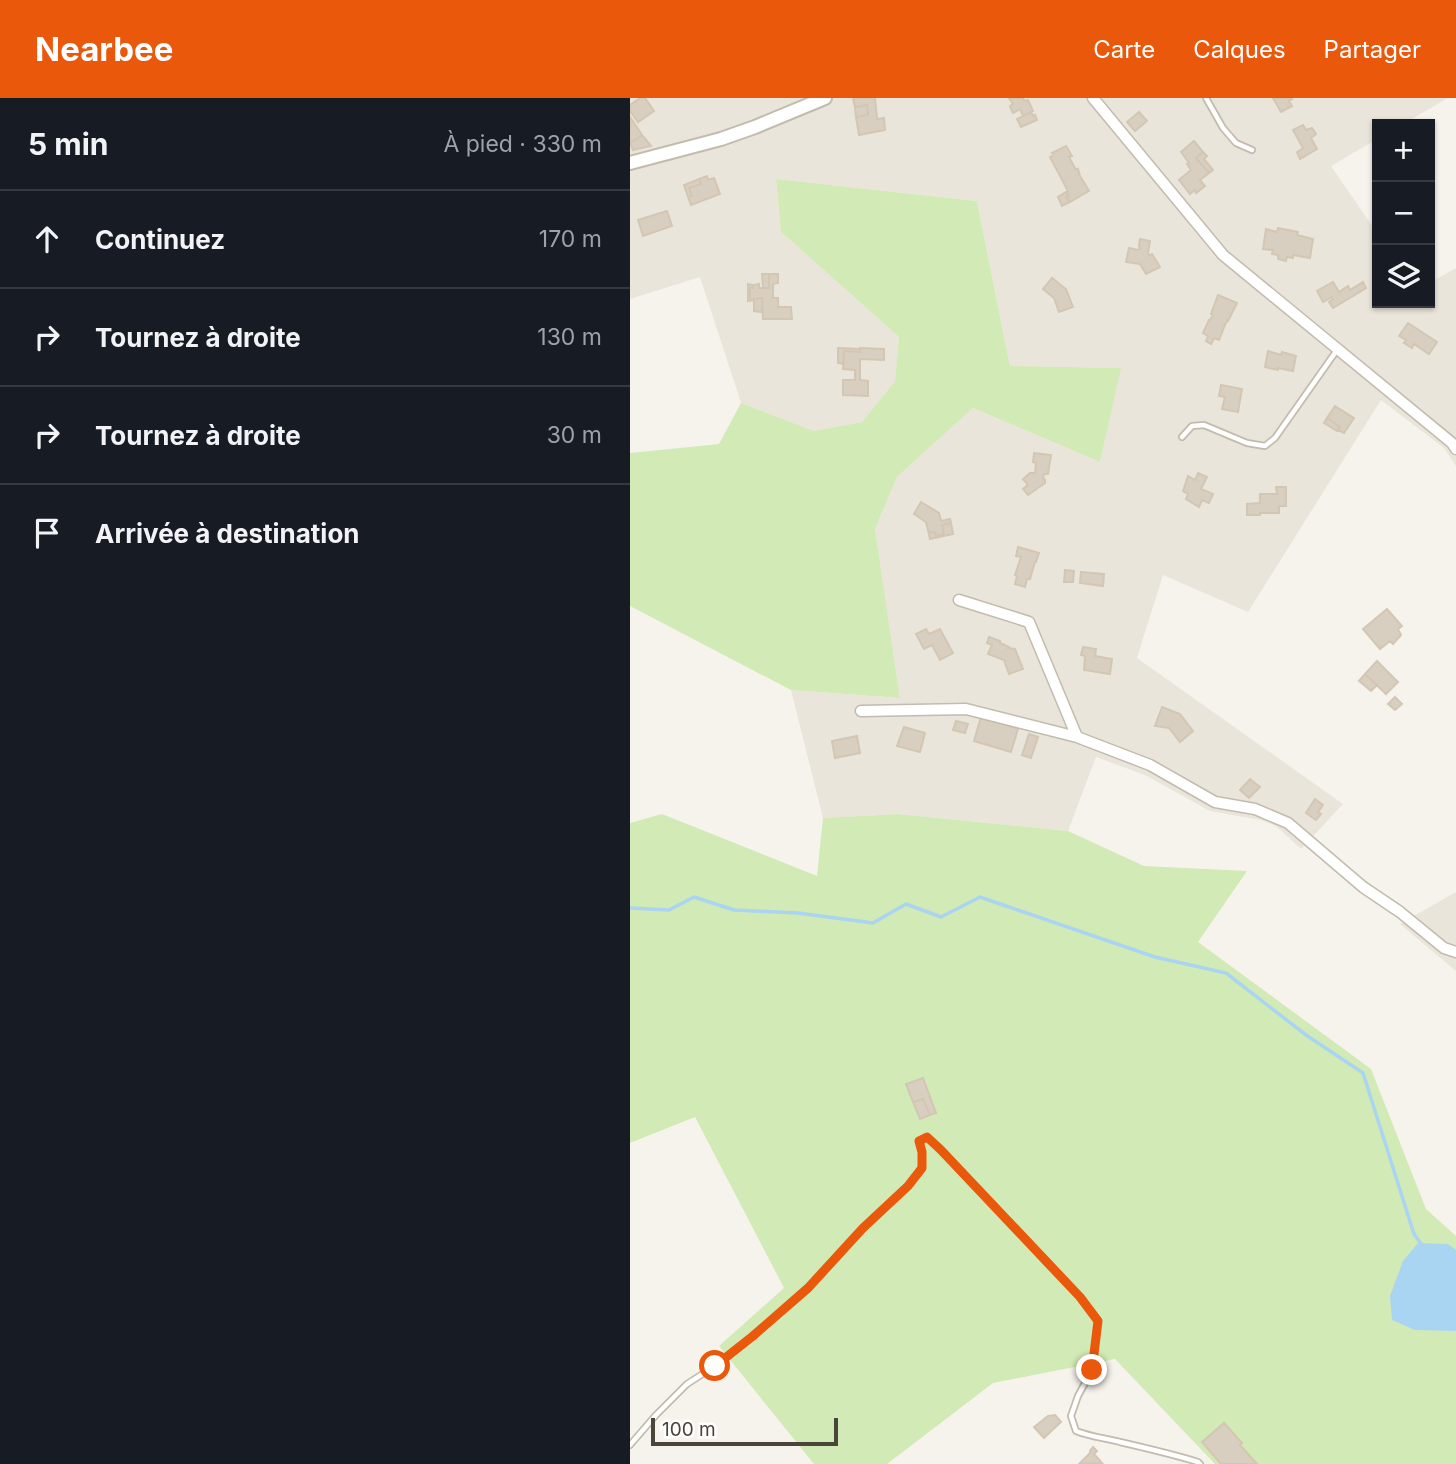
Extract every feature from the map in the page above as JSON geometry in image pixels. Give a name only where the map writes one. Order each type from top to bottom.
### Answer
[{"type":"street","points":[[630,163],[721,139],[825,98]]},
{"type":"street","points":[[1093,98],[1223,255],[1456,449]]},
{"type":"street","points":[[959,600],[1029,622],[1077,737]]},
{"type":"street","points":[[860,711],[966,709],[1077,737],[1150,765],[1215,802],[1255,809],[1288,823],[1363,887],[1400,912],[1444,948],[1456,952]]},
{"type":"lane","points":[[1206,98],[1223,128],[1236,144],[1252,150]]},
{"type":"lane","points":[[1182,437],[1192,426],[1204,425],[1247,443],[1265,446],[1275,438],[1337,349]]},
{"type":"lane","points":[[630,1444],[687,1384],[725,1359],[808,1288],[863,1228],[908,1186],[922,1168],[919,1141],[927,1137],[1080,1297],[1098,1321],[1092,1370],[1071,1416],[1076,1431],[1089,1437],[1168,1453],[1200,1464]]},
{"type":"shaded area","points":[[630,98],[1448,98],[1412,119],[1372,119],[1372,142],[1331,166],[1372,226],[1372,308],[1435,308],[1435,280],[1456,268],[1456,466],[1444,448],[1381,400],[1248,612],[1163,575],[1137,658],[1343,804],[1301,849],[1276,826],[1261,820],[1210,811],[1145,775],[1096,757],[1068,831],[898,814],[823,818],[791,690],[900,698],[875,529],[897,477],[973,408],[1100,462],[1120,368],[1010,366],[977,201],[776,179],[781,232],[899,337],[895,381],[862,422],[814,431],[741,403],[700,277],[630,299]]},
{"type":"shaded area","points":[[1456,892],[1456,971],[1400,924]]},
{"type":"green space","points":[[776,179],[977,201],[1010,366],[1121,368],[1100,462],[973,408],[897,477],[875,529],[900,698],[791,690],[630,606],[630,453],[719,444],[741,403],[814,431],[862,422],[895,381],[899,337],[781,232]]},
{"type":"green space","points":[[662,814],[817,876],[823,818],[898,814],[1068,831],[1144,866],[1247,871],[1198,942],[1371,1069],[1426,1209],[1456,1236],[1456,1464],[1215,1464],[1115,1359],[993,1383],[887,1464],[814,1464],[719,1346],[784,1288],[695,1117],[630,1143],[630,823]]},
{"type":"water","points":[[1418,1243],[1448,1244],[1456,1250],[1456,1331],[1415,1330],[1392,1320],[1390,1296],[1403,1261]]},
{"type":"building","points":[[640,98],[645,98],[654,111],[638,122],[630,111],[630,105]]},
{"type":"building","points":[[853,98],[875,98],[877,119],[884,118],[885,130],[859,135],[856,117],[868,115],[867,105],[855,107]]},
{"type":"building","points":[[1009,98],[1028,100],[1033,111],[1023,116],[1020,109],[1013,113],[1010,106],[1013,104]]},
{"type":"building","points":[[1273,98],[1291,98],[1289,101],[1292,106],[1281,112]]},
{"type":"building","points":[[867,105],[868,115],[856,117],[855,107]]},
{"type":"building","points":[[1031,112],[1037,120],[1021,127],[1017,119]]},
{"type":"building","points":[[1139,112],[1147,121],[1135,131],[1127,122]]},
{"type":"building","points":[[630,117],[642,135],[630,143]]},
{"type":"building","points":[[1303,125],[1306,130],[1312,128],[1316,134],[1311,138],[1317,149],[1300,159],[1297,152],[1303,148],[1293,130]]},
{"type":"building","points":[[642,135],[651,146],[633,150],[630,143]]},
{"type":"building","points":[[1194,141],[1203,152],[1196,158],[1209,173],[1200,180],[1205,186],[1190,194],[1179,180],[1191,170],[1181,152]]},
{"type":"building","points":[[1066,146],[1072,156],[1069,157],[1089,191],[1070,202],[1066,197],[1069,196],[1066,192],[1068,191],[1050,157],[1054,154],[1052,153]]},
{"type":"building","points":[[1203,152],[1207,156],[1204,159],[1213,170],[1209,173],[1196,158]]},
{"type":"building","points":[[707,176],[708,180],[714,178],[720,194],[691,205],[689,188],[701,184],[699,179]]},
{"type":"building","points":[[699,179],[701,184],[689,188],[692,196],[688,197],[684,185]]},
{"type":"building","points":[[1066,192],[1070,202],[1062,206],[1058,197]]},
{"type":"building","points":[[667,211],[672,226],[643,236],[638,220]]},
{"type":"building","points":[[1278,228],[1298,232],[1297,235],[1313,239],[1310,258],[1293,255],[1293,258],[1287,257],[1286,261],[1272,254],[1273,250],[1263,249],[1266,229],[1277,232]]},
{"type":"building","points":[[1140,239],[1150,241],[1149,256],[1152,254],[1160,267],[1146,274],[1140,264],[1126,262],[1129,248],[1140,249]]},
{"type":"building","points":[[762,274],[769,274],[769,288],[763,288]]},
{"type":"building","points":[[769,274],[778,274],[778,283],[773,284],[773,298],[778,298],[778,307],[791,307],[792,319],[763,319],[762,298],[750,299],[750,288],[753,288],[753,285],[769,288]]},
{"type":"building","points":[[1052,278],[1066,289],[1073,307],[1059,312],[1054,298],[1043,289]]},
{"type":"building","points":[[1333,282],[1339,292],[1348,286],[1350,290],[1363,282],[1366,288],[1333,308],[1329,302],[1332,297],[1323,302],[1317,291]]},
{"type":"building","points":[[748,284],[753,285],[753,288],[750,288],[750,299],[762,298],[762,312],[754,311],[754,300],[748,301]]},
{"type":"building","points":[[1218,295],[1237,303],[1219,340],[1214,338],[1211,344],[1206,341],[1208,336],[1203,333],[1213,315],[1211,314]]},
{"type":"building","points":[[1408,323],[1437,342],[1429,354],[1414,344],[1412,348],[1399,336]]},
{"type":"building","points":[[838,348],[860,349],[860,352],[844,351],[844,364],[838,363]]},
{"type":"building","points":[[860,348],[884,349],[884,360],[860,359],[860,380],[868,381],[868,396],[843,395],[843,380],[855,380],[855,370],[843,369],[844,351],[860,352]]},
{"type":"building","points":[[1268,351],[1296,356],[1293,371],[1265,367]]},
{"type":"building","points":[[1221,385],[1242,389],[1238,412],[1222,409],[1225,397],[1219,396]]},
{"type":"building","points":[[1335,406],[1354,418],[1344,433],[1327,418]]},
{"type":"building","points":[[1327,418],[1340,427],[1337,431],[1324,423]]},
{"type":"building","points":[[1034,453],[1051,455],[1048,474],[1044,474],[1043,478],[1045,483],[1028,495],[1023,489],[1028,485],[1023,479],[1030,473],[1035,473]]},
{"type":"building","points":[[1198,473],[1207,477],[1201,489],[1213,494],[1209,503],[1202,500],[1199,507],[1186,499],[1188,494],[1183,491],[1188,476],[1195,480]]},
{"type":"building","points":[[1276,487],[1286,487],[1286,506],[1279,506],[1279,513],[1247,515],[1247,504],[1260,503],[1260,494],[1277,494]]},
{"type":"building","points":[[921,502],[939,513],[941,521],[950,519],[951,523],[942,525],[944,534],[936,536],[935,532],[928,530],[926,522],[914,514]]},
{"type":"building","points":[[951,523],[953,534],[930,539],[928,530],[935,532],[936,536],[944,534],[942,525]]},
{"type":"building","points":[[1018,547],[1039,553],[1025,587],[1015,584],[1021,557],[1016,556]]},
{"type":"building","points":[[1065,570],[1074,571],[1073,582],[1064,582]]},
{"type":"building","points":[[1081,572],[1104,574],[1103,586],[1080,583]]},
{"type":"building","points":[[1387,609],[1402,626],[1398,629],[1401,635],[1393,644],[1390,641],[1380,649],[1363,629]]},
{"type":"building","points":[[926,629],[929,634],[940,629],[953,653],[940,660],[932,645],[924,649],[916,634]]},
{"type":"building","points":[[989,637],[1015,649],[1023,669],[1009,674],[1004,660],[988,654],[992,645],[987,643]]},
{"type":"building","points":[[1083,647],[1096,649],[1095,656],[1112,659],[1110,674],[1084,670],[1085,656],[1081,655]]},
{"type":"building","points":[[1377,661],[1398,682],[1386,694],[1365,674]]},
{"type":"building","points":[[1365,674],[1377,685],[1371,691],[1359,681]]},
{"type":"building","points":[[1395,697],[1402,704],[1395,710],[1388,704]]},
{"type":"building","points":[[1162,707],[1180,714],[1193,731],[1180,742],[1169,728],[1155,726]]},
{"type":"building","points":[[981,717],[1018,729],[1011,752],[974,741]]},
{"type":"building","points":[[956,721],[968,724],[965,733],[953,730]]},
{"type":"building","points":[[904,727],[925,733],[920,752],[897,746]]},
{"type":"building","points":[[1029,734],[1038,737],[1031,758],[1022,755]]},
{"type":"building","points":[[857,736],[860,753],[835,758],[832,741]]},
{"type":"building","points":[[1250,779],[1260,787],[1249,798],[1240,790]]},
{"type":"building","points":[[1315,799],[1323,805],[1316,820],[1306,813]]},
{"type":"building","points":[[923,1078],[936,1113],[930,1115],[923,1099],[913,1102],[906,1084]]},
{"type":"building","points":[[923,1099],[930,1115],[920,1119],[913,1102]]},
{"type":"building","points":[[1055,1415],[1061,1422],[1044,1438],[1034,1427],[1048,1416]]},
{"type":"building","points":[[1224,1423],[1257,1464],[1221,1464],[1202,1442]]},
{"type":"building","points":[[1093,1447],[1097,1451],[1094,1454],[1102,1463],[1079,1464],[1091,1452]]},
{"type":"waterway","points":[[630,908],[669,910],[694,897],[734,910],[798,913],[873,923],[906,904],[941,917],[980,897],[1155,957],[1226,973],[1306,1035],[1363,1073],[1414,1234],[1422,1245]]},
{"type":"route","points":[[715,1366],[808,1288],[863,1228],[908,1186],[922,1168],[919,1141],[927,1137],[1080,1297],[1098,1321],[1092,1370]]}]
